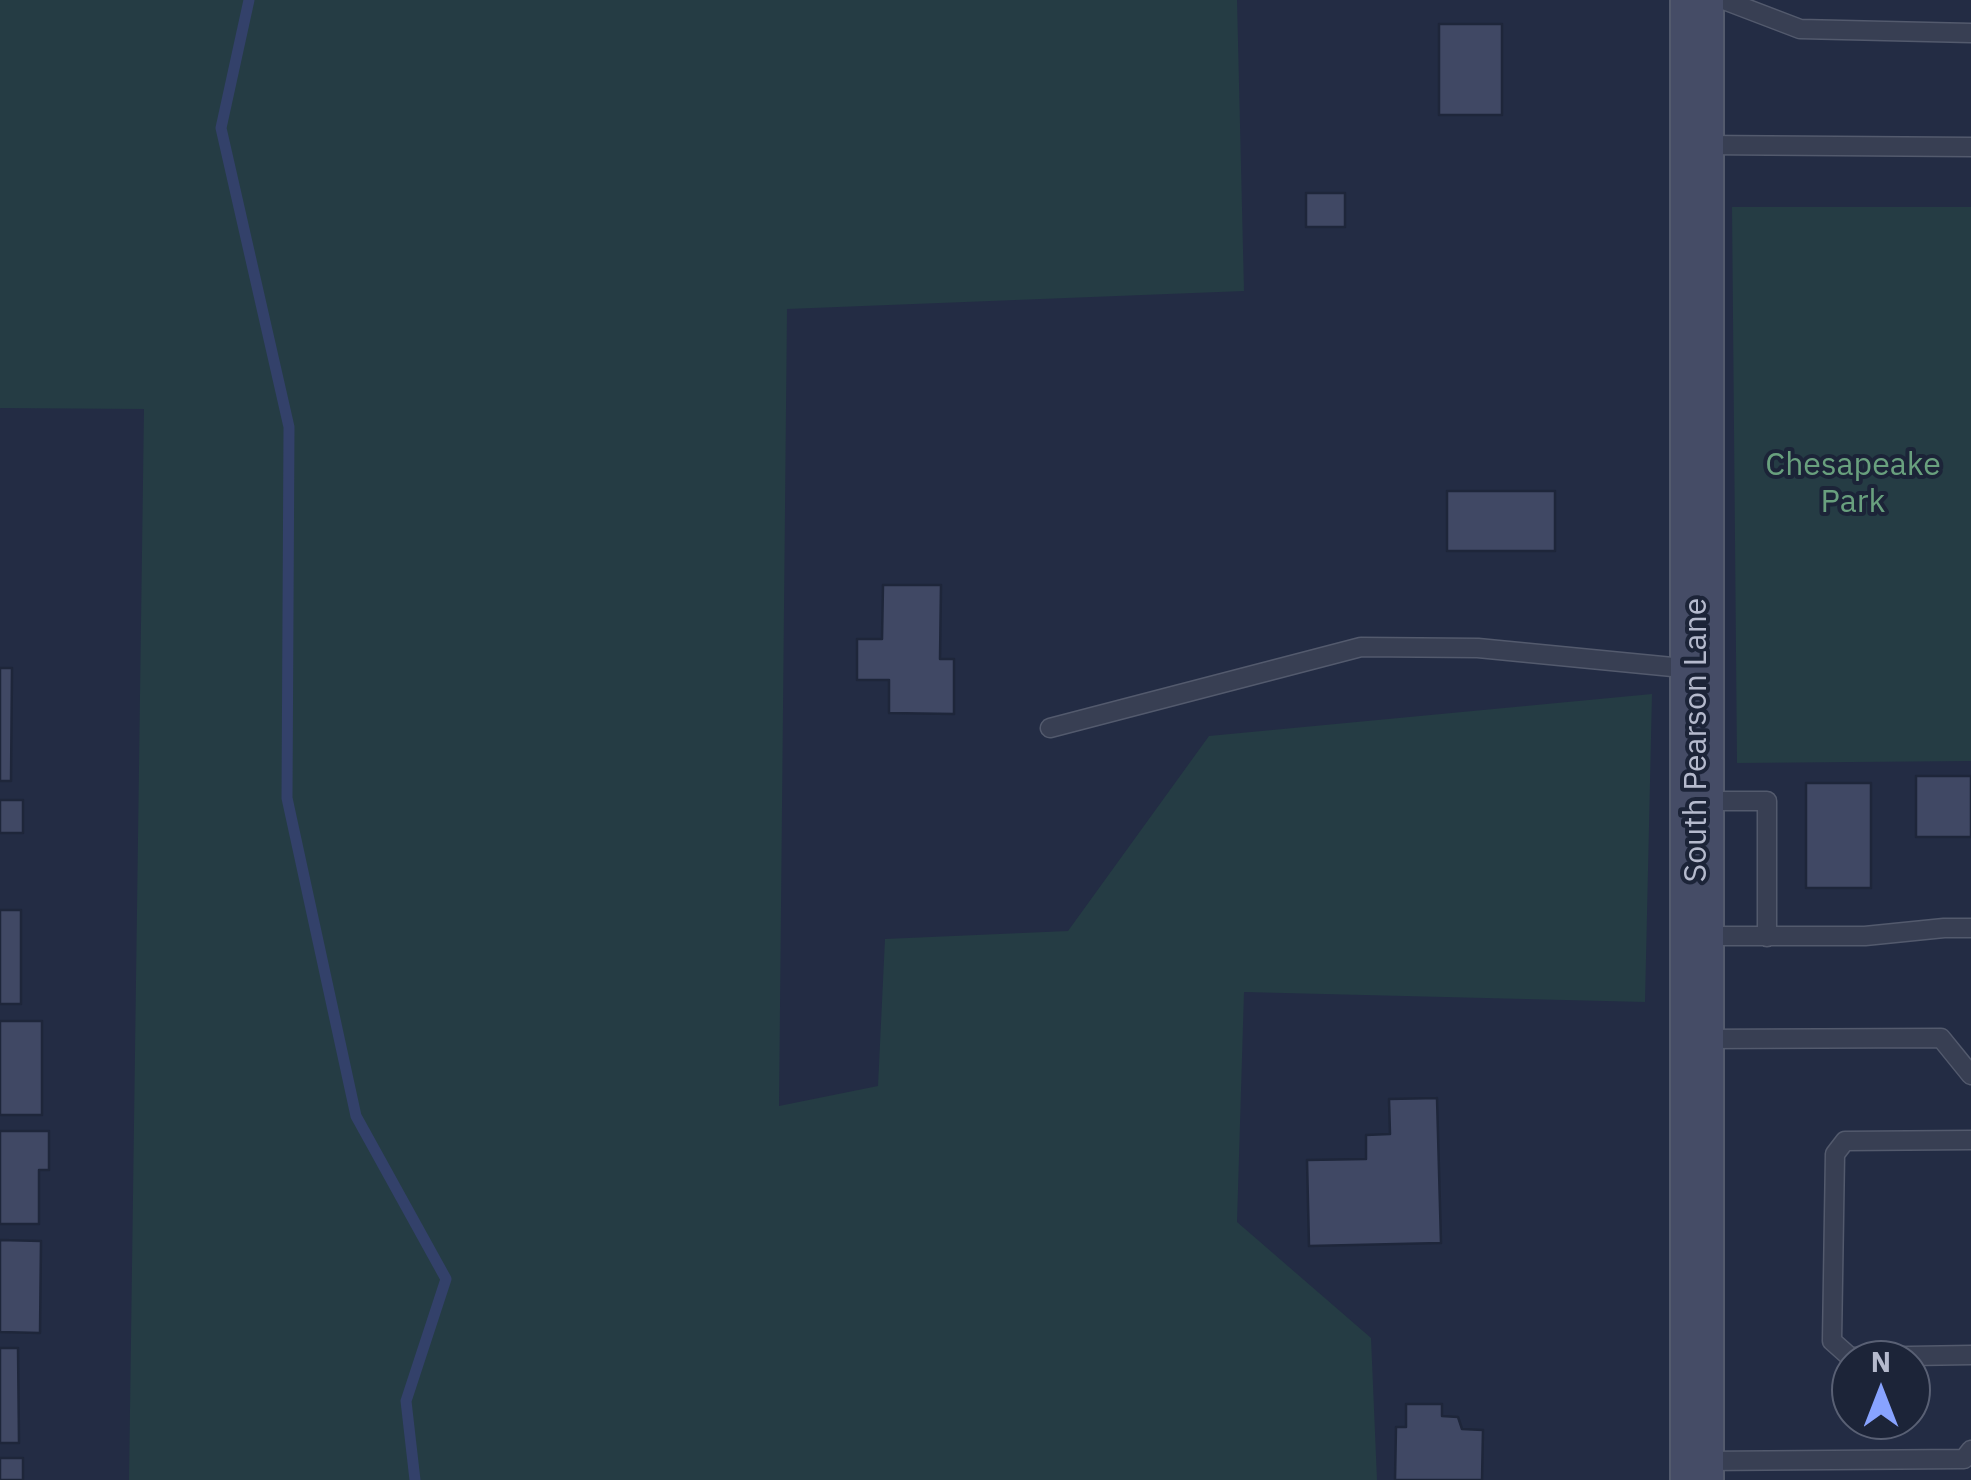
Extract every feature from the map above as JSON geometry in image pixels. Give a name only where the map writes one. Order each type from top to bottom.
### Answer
[{"type":"street","name":"South Pearson Lane","points":[[1696,0],[1696,1470]]},
{"type":"lane","points":[[1724,0],[1800,29],[1971,33]]},
{"type":"lane","points":[[1696,145],[1971,147]]},
{"type":"lane","points":[[1050,728],[1361,647],[1478,648],[1696,670]]},
{"type":"lane","points":[[1696,800],[1767,800],[1767,937]]},
{"type":"lane","points":[[1696,936],[1865,936],[1971,928]]},
{"type":"lane","points":[[1696,1040],[1941,1038],[1971,1075]]},
{"type":"lane","points":[[1971,1140],[1845,1141],[1835,1154],[1832,1341],[1850,1357],[1971,1355]]},
{"type":"lane","points":[[1696,1470],[1964,1458],[1971,1450]]},
{"type":"green space","points":[[0,0],[1237,0],[1244,291],[787,309],[779,1106],[878,1086],[885,939],[1068,931],[1209,736],[1652,694],[1645,1002],[1244,992],[1237,1222],[1371,1338],[1377,1480],[129,1480],[144,409],[0,408]]},
{"type":"green space","name":"Chesapeake Park","points":[[1732,207],[1971,207],[1971,761],[1737,763]]},
{"type":"building","points":[[1439,24],[1502,24],[1502,115],[1439,115]]},
{"type":"building","points":[[1306,193],[1345,193],[1345,227],[1306,227]]},
{"type":"building","points":[[1447,491],[1555,491],[1555,551],[1447,551]]},
{"type":"building","points":[[883,585],[941,585],[940,659],[954,659],[954,714],[889,713],[889,680],[857,680],[857,639],[882,639]]},
{"type":"building","points":[[0,668],[12,668],[11,781],[0,781]]},
{"type":"building","points":[[1916,776],[1971,776],[1971,837],[1916,837]]},
{"type":"building","points":[[1806,783],[1871,783],[1871,888],[1806,888]]},
{"type":"building","points":[[0,800],[23,800],[23,833],[0,833]]},
{"type":"building","points":[[0,910],[21,910],[21,1004],[0,1004]]},
{"type":"building","points":[[0,1021],[42,1021],[42,1115],[0,1115]]},
{"type":"building","points":[[1437,1098],[1441,1243],[1309,1246],[1307,1160],[1366,1159],[1366,1135],[1390,1134],[1389,1099]]},
{"type":"building","points":[[0,1131],[49,1131],[49,1170],[39,1170],[39,1224],[0,1224]]},
{"type":"building","points":[[0,1240],[41,1241],[40,1333],[0,1332]]},
{"type":"building","points":[[0,1348],[18,1348],[19,1443],[0,1443]]},
{"type":"building","points":[[1406,1404],[1442,1404],[1442,1416],[1458,1417],[1462,1429],[1483,1430],[1482,1480],[1395,1480],[1396,1427],[1406,1427]]},
{"type":"building","points":[[0,1458],[23,1458],[23,1480],[0,1480]]},
{"type":"waterway","points":[[249,0],[221,128],[289,427],[287,798],[356,1116],[446,1279],[406,1401],[415,1480]]}]
